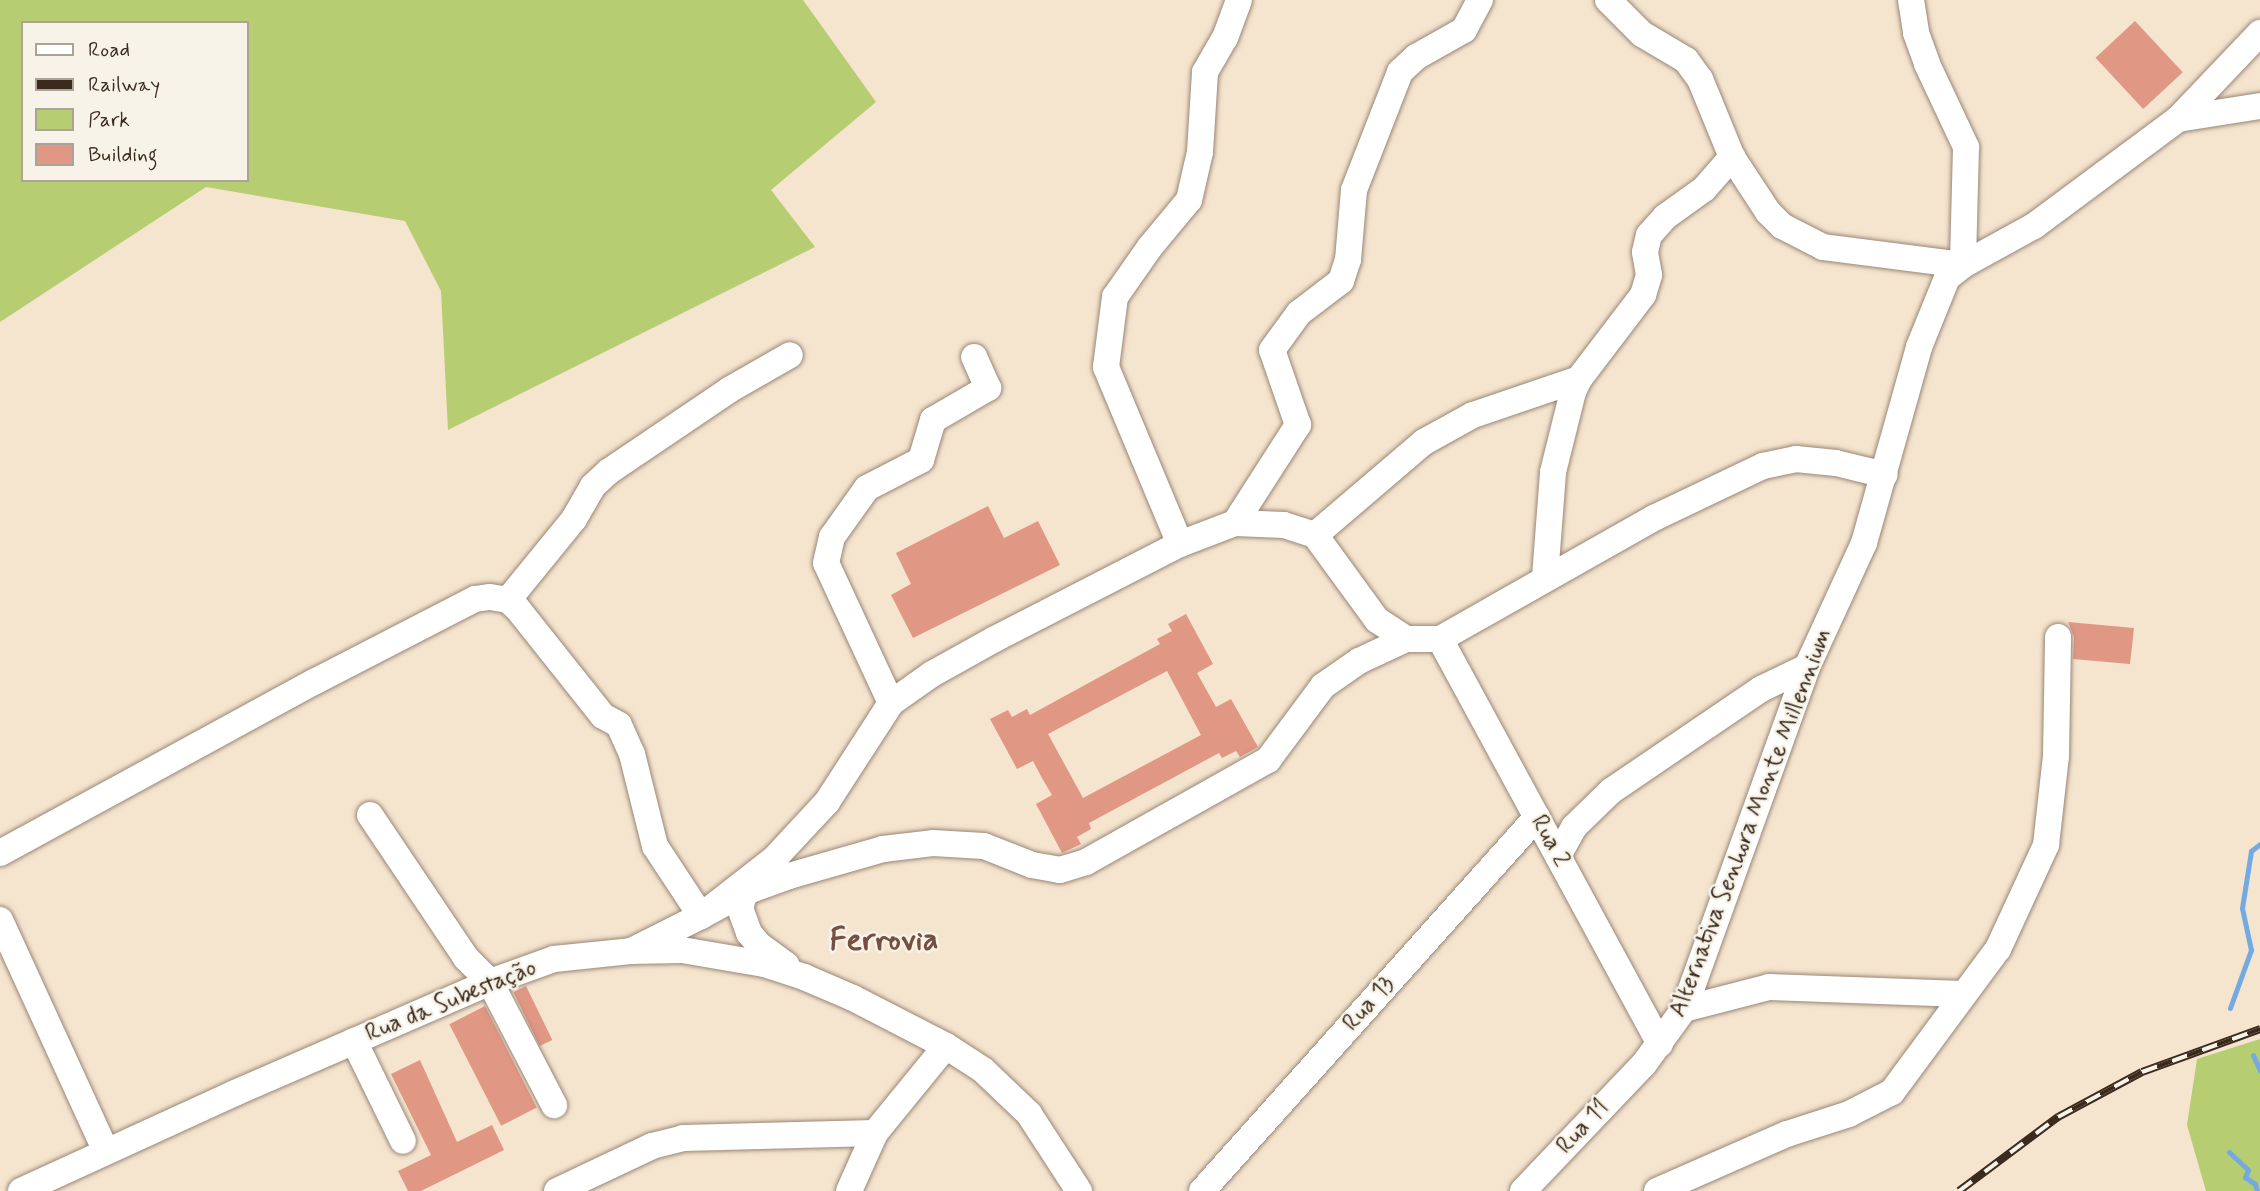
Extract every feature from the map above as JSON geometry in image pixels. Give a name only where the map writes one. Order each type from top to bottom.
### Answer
[{"type":"street","points":[[1180,544],[1106,367],[1115,298],[1150,247],[1189,200],[1200,152],[1205,72],[1225,38],[1239,0]]},
{"type":"street","points":[[1235,523],[1298,425],[1272,349],[1299,313],[1341,281],[1348,260],[1354,190],[1401,72],[1416,57],[1464,30],[1480,0]]},
{"type":"street","points":[[1608,0],[1642,34],[1686,60],[1700,79],[1732,157],[1768,212],[1782,226],[1802,239],[1823,247],[1963,265],[1966,147],[1927,64],[1916,33],[1911,0]]},
{"type":"street","name":"Alternativa Senhora Monte Millennium","points":[[1652,1054],[1684,1009],[1807,667],[1864,543],[1919,347],[1947,278],[1963,265],[2034,226],[2179,119],[2260,33]]},
{"type":"street","points":[[2179,119],[2260,106]]},
{"type":"street","points":[[1545,578],[1555,456],[1579,379],[1643,295],[1650,275],[1645,253],[1649,235],[1665,216],[1704,189],[1732,157]]},
{"type":"street","points":[[508,600],[574,519],[593,486],[608,472],[729,390],[790,355]]},
{"type":"street","points":[[891,703],[826,563],[832,537],[867,488],[921,460],[933,420],[988,388],[974,358]]},
{"type":"street","points":[[1315,535],[1424,442],[1473,415],[1579,379]]},
{"type":"street","points":[[631,951],[745,892],[789,876],[883,849],[933,843],[984,846],[1032,865],[1060,870],[1086,862],[1268,760],[1323,686],[1359,661],[1406,639],[1440,639],[1656,517],[1763,466],[1796,459],[1836,463],[1885,475]]},
{"type":"street","points":[[701,916],[774,859],[827,802],[891,703],[932,674],[981,647],[1180,544],[1235,523],[1284,525],[1315,535],[1377,620],[1406,639]]},
{"type":"street","points":[[0,853],[314,682],[475,598],[490,597],[508,600],[573,675],[603,716],[619,725],[628,740],[655,846],[701,916]]},
{"type":"street","points":[[1657,1191],[1787,1134],[1849,1114],[1892,1092],[1998,949],[2046,845],[2056,756],[2058,637]]},
{"type":"street","name":"Rua 2","points":[[1440,639],[1558,856],[1652,1054]]},
{"type":"street","points":[[1558,856],[1573,827],[1611,792],[1761,689],[1807,667]]},
{"type":"street","points":[[370,815],[466,958],[490,982],[554,1105]]},
{"type":"street","name":"Rua 13","points":[[1202,1191],[1536,817]]},
{"type":"street","points":[[745,892],[740,908],[749,933],[759,945],[804,977]]},
{"type":"street","points":[[0,920],[106,1151]]},
{"type":"street","name":"Rua da Subestação","points":[[21,1191],[490,982],[554,959],[631,951],[682,950],[764,964],[804,977],[853,998],[946,1046],[983,1070],[1028,1114],[1079,1191]]},
{"type":"street","points":[[1684,1009],[1769,987],[1963,994]]},
{"type":"street","points":[[354,1041],[403,1141]]},
{"type":"street","points":[[849,1191],[875,1133],[946,1046]]},
{"type":"street","name":"Rua 11","points":[[1523,1191],[1652,1054]]},
{"type":"street","points":[[557,1191],[652,1146],[683,1138],[875,1133]]},
{"type":"green space","points":[[0,0],[803,0],[876,102],[771,190],[815,247],[448,430],[441,291],[405,221],[206,187],[0,322]]},
{"type":"green space","points":[[2260,1039],[2260,1191],[2206,1191],[2187,1125],[2197,1059]]},
{"type":"building","points":[[2135,21],[2183,72],[2143,109],[2096,58]]},
{"type":"building","points":[[988,506],[1004,538],[1038,521],[1060,565],[913,638],[891,595],[911,584],[896,553]]},
{"type":"building","points":[[1186,614],[1213,664],[1197,673],[1216,707],[1231,699],[1258,747],[1240,757],[1236,751],[1222,758],[1219,753],[1089,823],[1091,829],[1077,837],[1081,844],[1062,853],[1036,804],[1052,795],[1033,761],[1017,769],[990,719],[1008,710],[1012,717],[1027,709],[1030,715],[1160,644],[1157,639],[1172,631],[1168,624]],"holes":[[[1167,671],[1201,735],[1083,798],[1048,734]]]},
{"type":"building","points":[[2068,622],[2134,628],[2130,664],[2073,659],[2074,637]]},
{"type":"building","points":[[526,986],[552,1040],[540,1046],[513,992]]},
{"type":"building","points":[[485,1006],[537,1108],[501,1126],[449,1024]]},
{"type":"building","points":[[420,1060],[457,1142],[492,1125],[504,1150],[421,1191],[408,1191],[398,1171],[431,1155],[391,1074]]},
{"type":"waterway","points":[[2230,1008],[2251,950],[2242,908],[2251,851],[2260,844]]},
{"type":"waterway","points":[[2253,1055],[2260,1071]]},
{"type":"waterway","points":[[2229,1152],[2248,1170],[2245,1177],[2255,1184],[2257,1191]]},
{"type":"railway","points":[[1959,1191],[2058,1117],[2142,1072],[2260,1029]]},
{"type":"district","name":"Ferrovia","points":[[884,940]]}]
